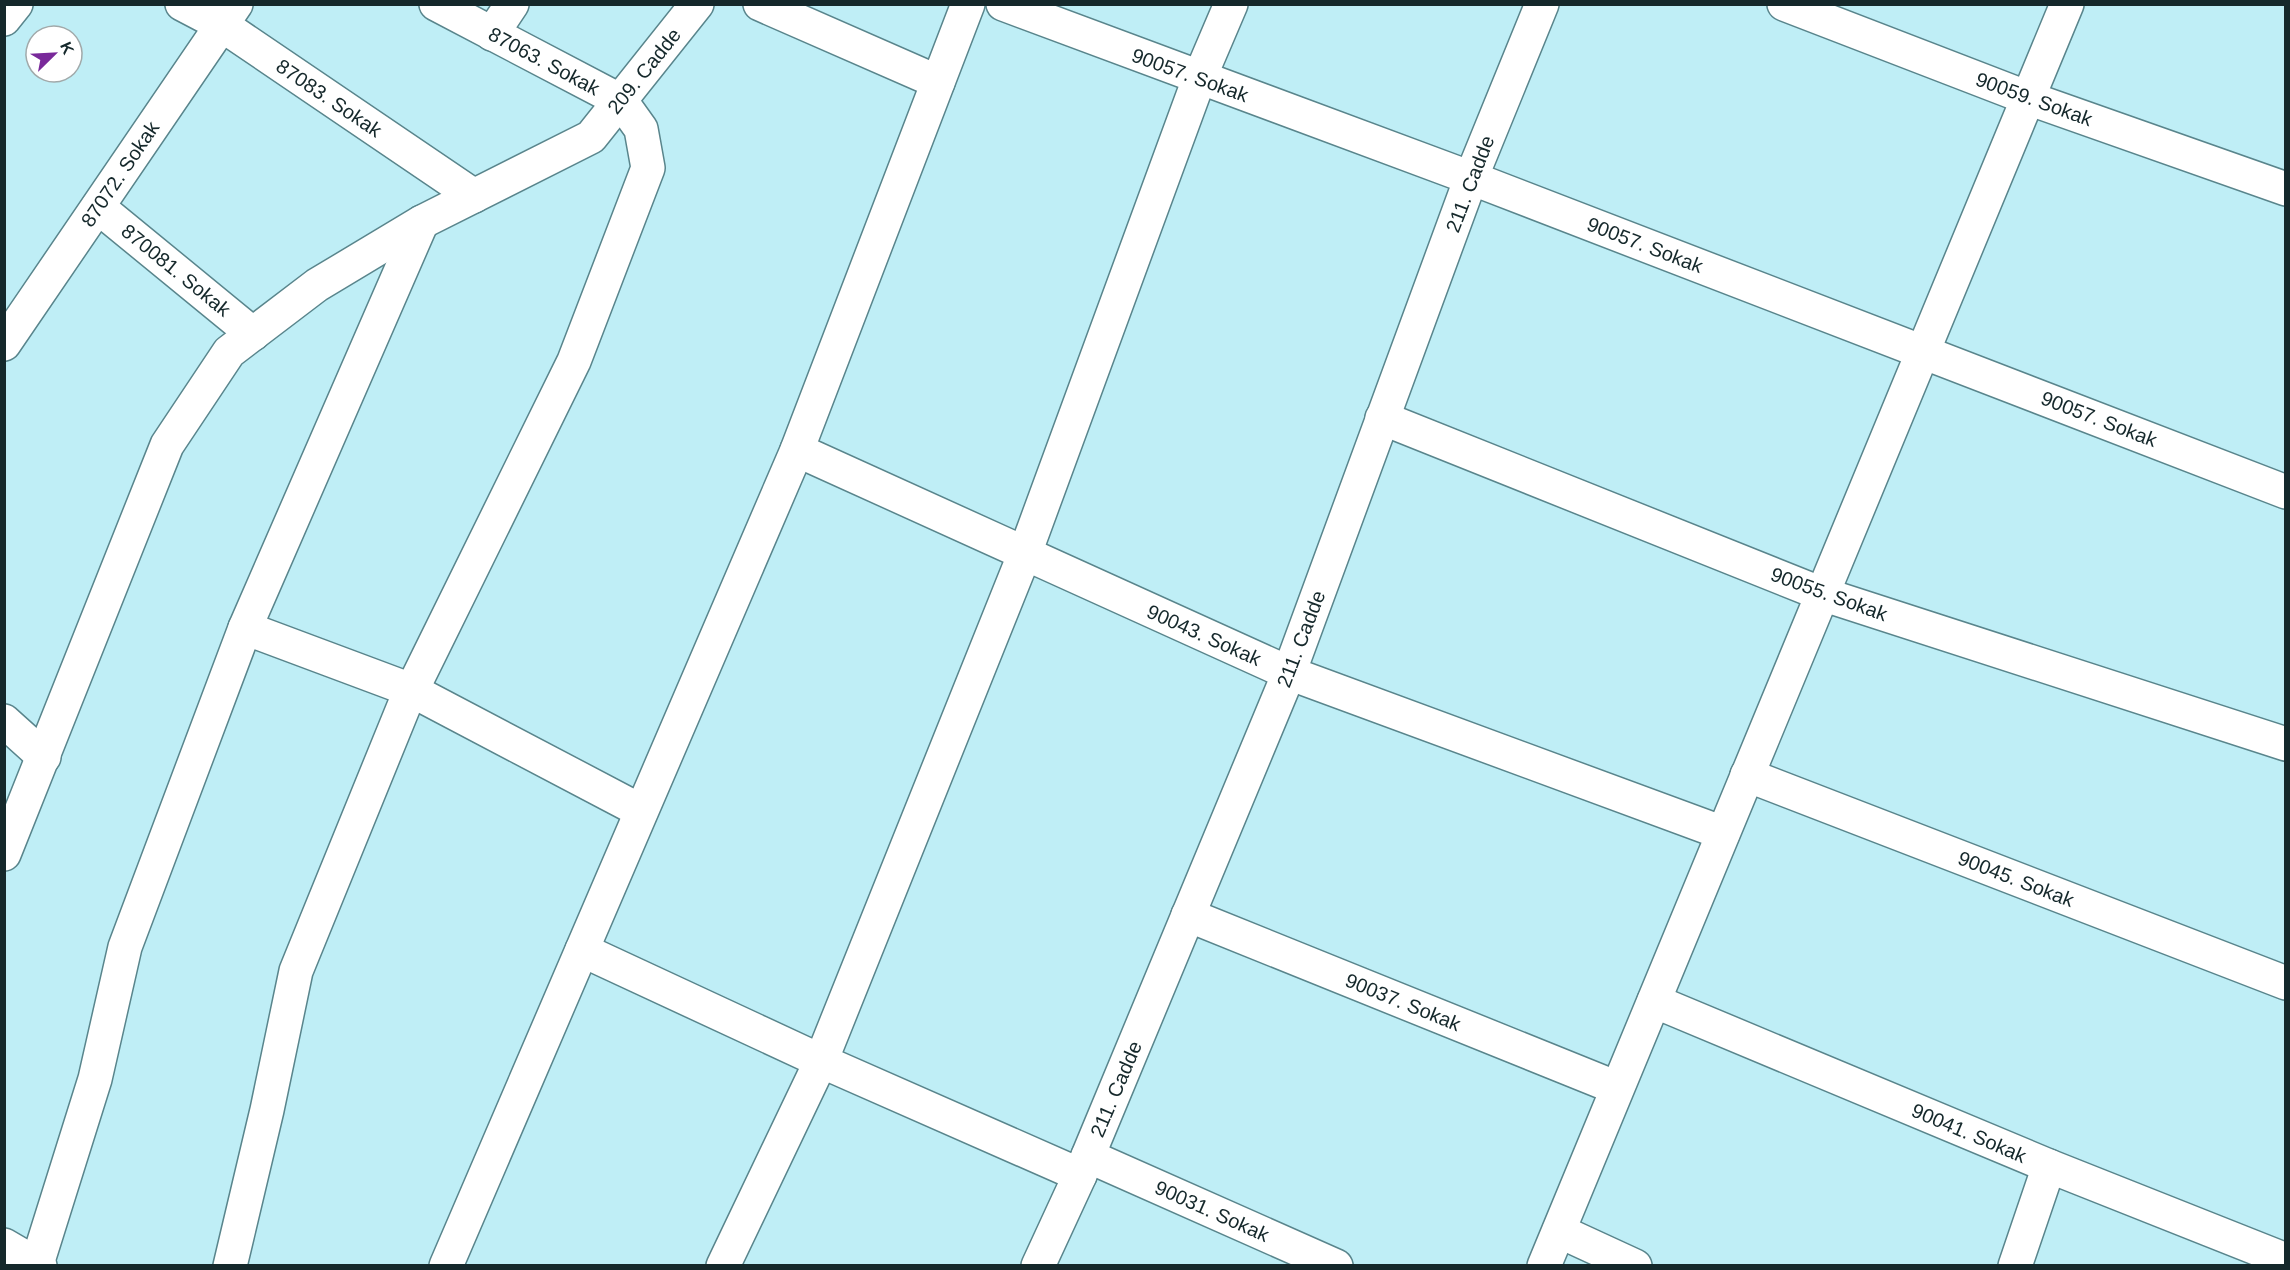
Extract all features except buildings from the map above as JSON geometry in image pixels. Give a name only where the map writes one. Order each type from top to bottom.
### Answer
[{"type":"street","points":[[4,19],[16,4]]},
{"type":"street","name":"87083. Sokak","points":[[182,4],[229,15],[474,196]]},
{"type":"street","name":"87063. Sokak","points":[[436,4],[621,101]]},
{"type":"street","points":[[492,34],[512,4]]},
{"type":"street","name":"209. Cadde","points":[[474,196],[591,137],[698,4]]},
{"type":"street","points":[[760,4],[938,82]]},
{"type":"street","points":[[446,1266],[797,450],[968,4]]},
{"type":"street","name":"90057. Sokak","points":[[1003,4],[1199,79],[1471,178],[2286,492]]},
{"type":"street","points":[[723,1266],[821,1061],[1025,554],[1199,79],[1231,4]]},
{"type":"street","name":"211. Cadde","points":[[1038,1266],[1084,1166],[1288,674],[1471,178],[1542,4]]},
{"type":"street","name":"90059. Sokak","points":[[1784,4],[2028,98],[2286,189]]},
{"type":"street","points":[[1544,1266],[2067,4]]},
{"type":"street","name":"87072. Sokak","points":[[4,344],[229,15]]},
{"type":"street","points":[[230,1266],[267,1110],[296,971],[411,690],[574,361],[648,168],[642,129],[621,101]]},
{"type":"street","points":[[4,854],[167,445],[229,352],[317,285],[422,222],[474,196]]},
{"type":"street","name":"870081. Sokak","points":[[98,207],[253,334]]},
{"type":"street","points":[[4,1245],[39,1265],[95,1079],[125,946],[245,628],[422,222]]},
{"type":"street","name":"90055. Sokak","points":[[1382,418],[1822,594],[2286,744]]},
{"type":"street","name":"90043. Sokak","points":[[797,450],[1288,674],[1723,833]]},
{"type":"street","points":[[245,628],[411,690],[641,811]]},
{"type":"street","points":[[4,721],[44,757]]},
{"type":"street","name":"90045. Sokak","points":[[1747,775],[2286,983]]},
{"type":"street","name":"90037. Sokak","points":[[1188,915],[1617,1088]]},
{"type":"street","name":"90031. Sokak","points":[[582,950],[821,1061],[1336,1266]]},
{"type":"street","name":"90041. Sokak","points":[[1654,1000],[2049,1166],[2286,1260]]},
{"type":"street","points":[[2016,1266],[2049,1166]]},
{"type":"street","points":[[1559,1231],[1635,1266]]}]
